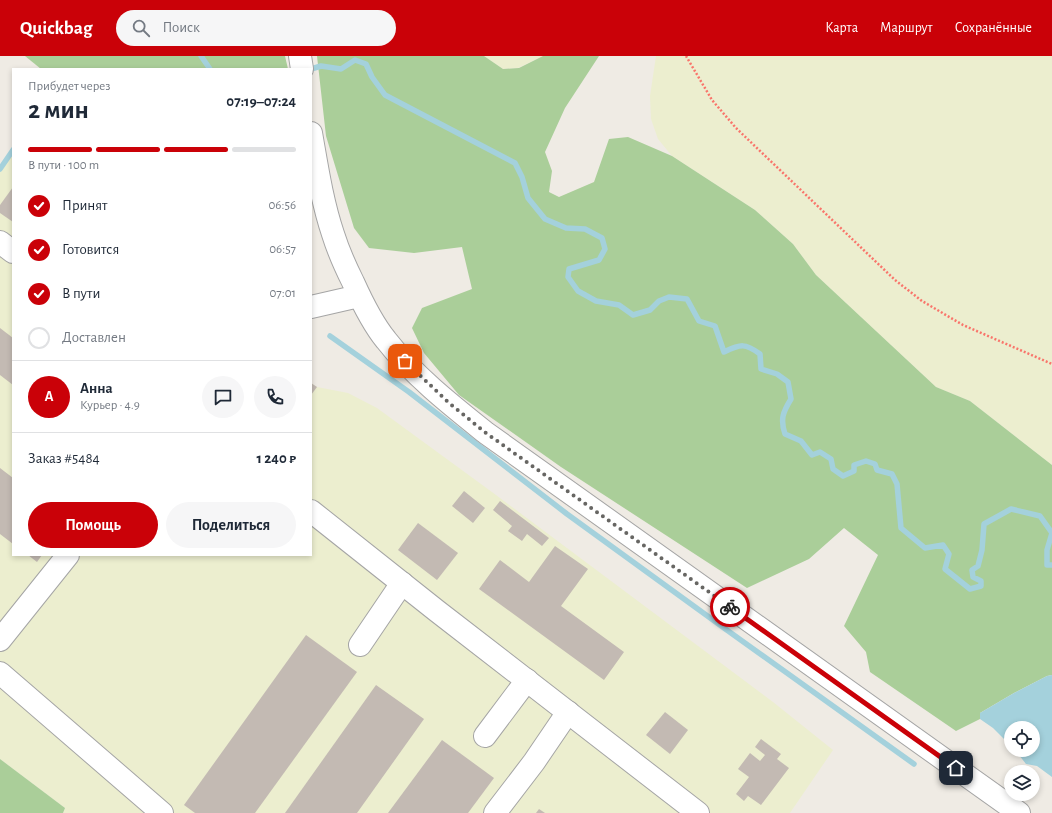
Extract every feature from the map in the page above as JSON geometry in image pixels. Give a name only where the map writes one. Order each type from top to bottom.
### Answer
[{"type":"street","points":[[300,56],[302,68]]},
{"type":"street","points":[[312,139],[319,181],[332,233],[344,263],[359,296],[372,319],[386,340],[414,371],[449,403],[486,433],[1019,813]]},
{"type":"street","points":[[0,242],[12,251]]},
{"type":"street","points":[[312,307],[359,296]]},
{"type":"street","points":[[312,512],[698,813]]},
{"type":"street","points":[[0,640],[67,556]]},
{"type":"street","points":[[360,645],[402,583]]},
{"type":"street","points":[[0,673],[162,813]]},
{"type":"street","points":[[485,736],[527,680]]},
{"type":"street","points":[[495,813],[534,762],[568,712]]},
{"type":"path","points":[[686,56],[712,100],[736,128],[896,280],[922,301],[963,325],[1052,364]]},
{"type":"green space","points":[[25,56],[285,56],[288,68],[40,68]]},
{"type":"green space","points":[[317,56],[484,56],[503,69],[519,68],[543,56],[599,56],[565,108],[545,152],[552,171],[549,192],[559,197],[594,182],[609,139],[628,137],[672,156],[755,210],[793,244],[816,275],[936,387],[970,401],[1052,465],[1052,675],[1047,676],[1014,693],[980,713],[980,719],[956,731],[870,672],[866,652],[844,626],[878,555],[844,528],[809,559],[747,588],[561,467],[459,395],[424,353],[412,328],[422,308],[472,289],[462,247],[414,253],[369,248],[354,228],[326,136]]},
{"type":"green space","points":[[484,56],[543,56],[518,68],[503,69]]},
{"type":"green space","points":[[656,56],[1052,56],[1052,465],[970,401],[936,387],[816,275],[793,244],[755,210],[672,156],[658,139],[651,119],[650,96]]},
{"type":"green space","points":[[12,151],[12,556],[312,556],[312,384],[317,387],[348,393],[377,408],[496,495],[773,702],[833,750],[790,813],[63,813],[65,808],[0,759],[0,169]]},
{"type":"green space","points":[[0,759],[65,808],[63,813],[0,813]]},
{"type":"water","points":[[1052,675],[1052,777],[1040,768],[1040,765],[1026,764],[1020,757],[1040,757],[1040,721],[1004,721],[1004,739],[993,728],[980,719],[980,713],[1047,676]]},
{"type":"building","points":[[12,188],[12,221],[0,213],[0,205]]},
{"type":"building","points":[[0,328],[12,337],[12,384],[0,375]]},
{"type":"building","points":[[312,384],[317,387],[312,394]]},
{"type":"building","points":[[0,468],[12,477],[12,543],[0,534]]},
{"type":"building","points":[[464,491],[485,508],[473,523],[452,506]]},
{"type":"building","points":[[500,501],[549,538],[542,546],[527,534],[522,541],[508,531],[512,526],[493,510]]},
{"type":"building","points":[[418,523],[458,553],[437,580],[398,550]]},
{"type":"building","points":[[555,546],[588,569],[561,606],[624,652],[604,680],[479,589],[500,560],[529,582]]},
{"type":"building","points":[[29,556],[41,556],[37,562]]},
{"type":"building","points":[[306,635],[357,672],[255,813],[195,813],[184,805]]},
{"type":"building","points":[[376,685],[424,719],[357,813],[285,813]]},
{"type":"building","points":[[665,712],[688,730],[670,754],[646,735]]},
{"type":"building","points":[[761,739],[781,754],[777,759],[789,768],[761,805],[748,796],[744,801],[736,794],[749,777],[738,769],[750,753],[760,761],[765,755],[755,747]]},
{"type":"building","points":[[442,740],[494,778],[468,813],[388,813]]},
{"type":"building","points":[[539,809],[545,813],[536,813]]},
{"type":"waterway","points":[[201,56],[209,68]]},
{"type":"waterway","points":[[312,69],[321,66],[341,69],[355,60],[366,64],[372,77],[385,95],[515,163],[522,177],[528,198],[545,219],[566,228],[585,229],[602,238],[605,249],[599,260],[569,269],[568,277],[578,291],[596,301],[619,305],[633,315],[650,310],[659,301],[669,297],[687,299],[699,321],[715,326],[724,352],[735,347],[746,346],[760,354],[761,369],[777,374],[788,382],[791,399],[783,416],[785,434],[801,441],[812,455],[820,452],[831,459],[833,469],[843,476],[854,471],[854,465],[866,461],[875,464],[877,470],[892,474],[897,484],[901,528],[925,548],[943,545],[949,554],[945,569],[970,589],[981,586],[981,581],[973,577],[972,570],[978,566],[982,550],[984,524],[1011,509],[1040,516],[1052,533],[1047,550],[1047,565],[1052,565]]},
{"type":"waterway","points":[[0,169],[12,151]]},
{"type":"waterway","points":[[330,336],[409,392],[567,514],[914,764]]},
{"type":"way so far","points":[[405,361],[449,403],[486,433],[730,607]]},
{"type":"route","points":[[730,607],[956,768]]}]
